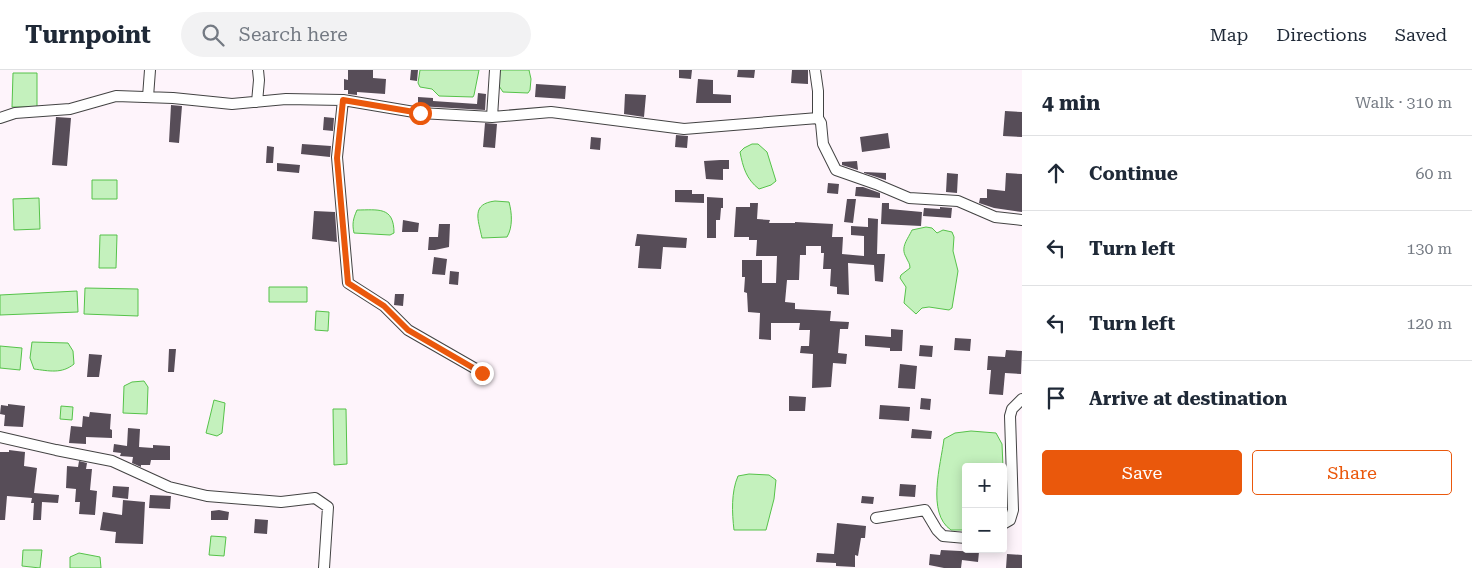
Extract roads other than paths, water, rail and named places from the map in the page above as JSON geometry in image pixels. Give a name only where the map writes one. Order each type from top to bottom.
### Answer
[{"type":"street","points":[[148,97],[150,70]]},
{"type":"street","points":[[258,70],[258,102]]},
{"type":"street","points":[[492,117],[495,70]]},
{"type":"street","points":[[815,70],[818,91],[818,118],[821,124],[823,144],[836,170],[909,198],[958,201],[995,217],[1022,220]]},
{"type":"street","points":[[0,118],[15,113],[70,109],[116,96],[173,98],[232,104],[286,99],[343,100],[420,113],[492,117],[551,112],[684,129],[818,118]]},
{"type":"street","points":[[343,100],[337,158],[348,283],[384,306],[408,330],[482,373]]},
{"type":"street","points":[[1007,522],[1010,520],[1013,510],[1010,416],[1012,409],[1022,399]]},
{"type":"street","points":[[0,437],[112,461],[169,487],[207,496],[281,502],[315,498],[328,507],[324,568]]},
{"type":"street","points":[[876,518],[925,510],[937,530],[943,536],[962,538]]}]
